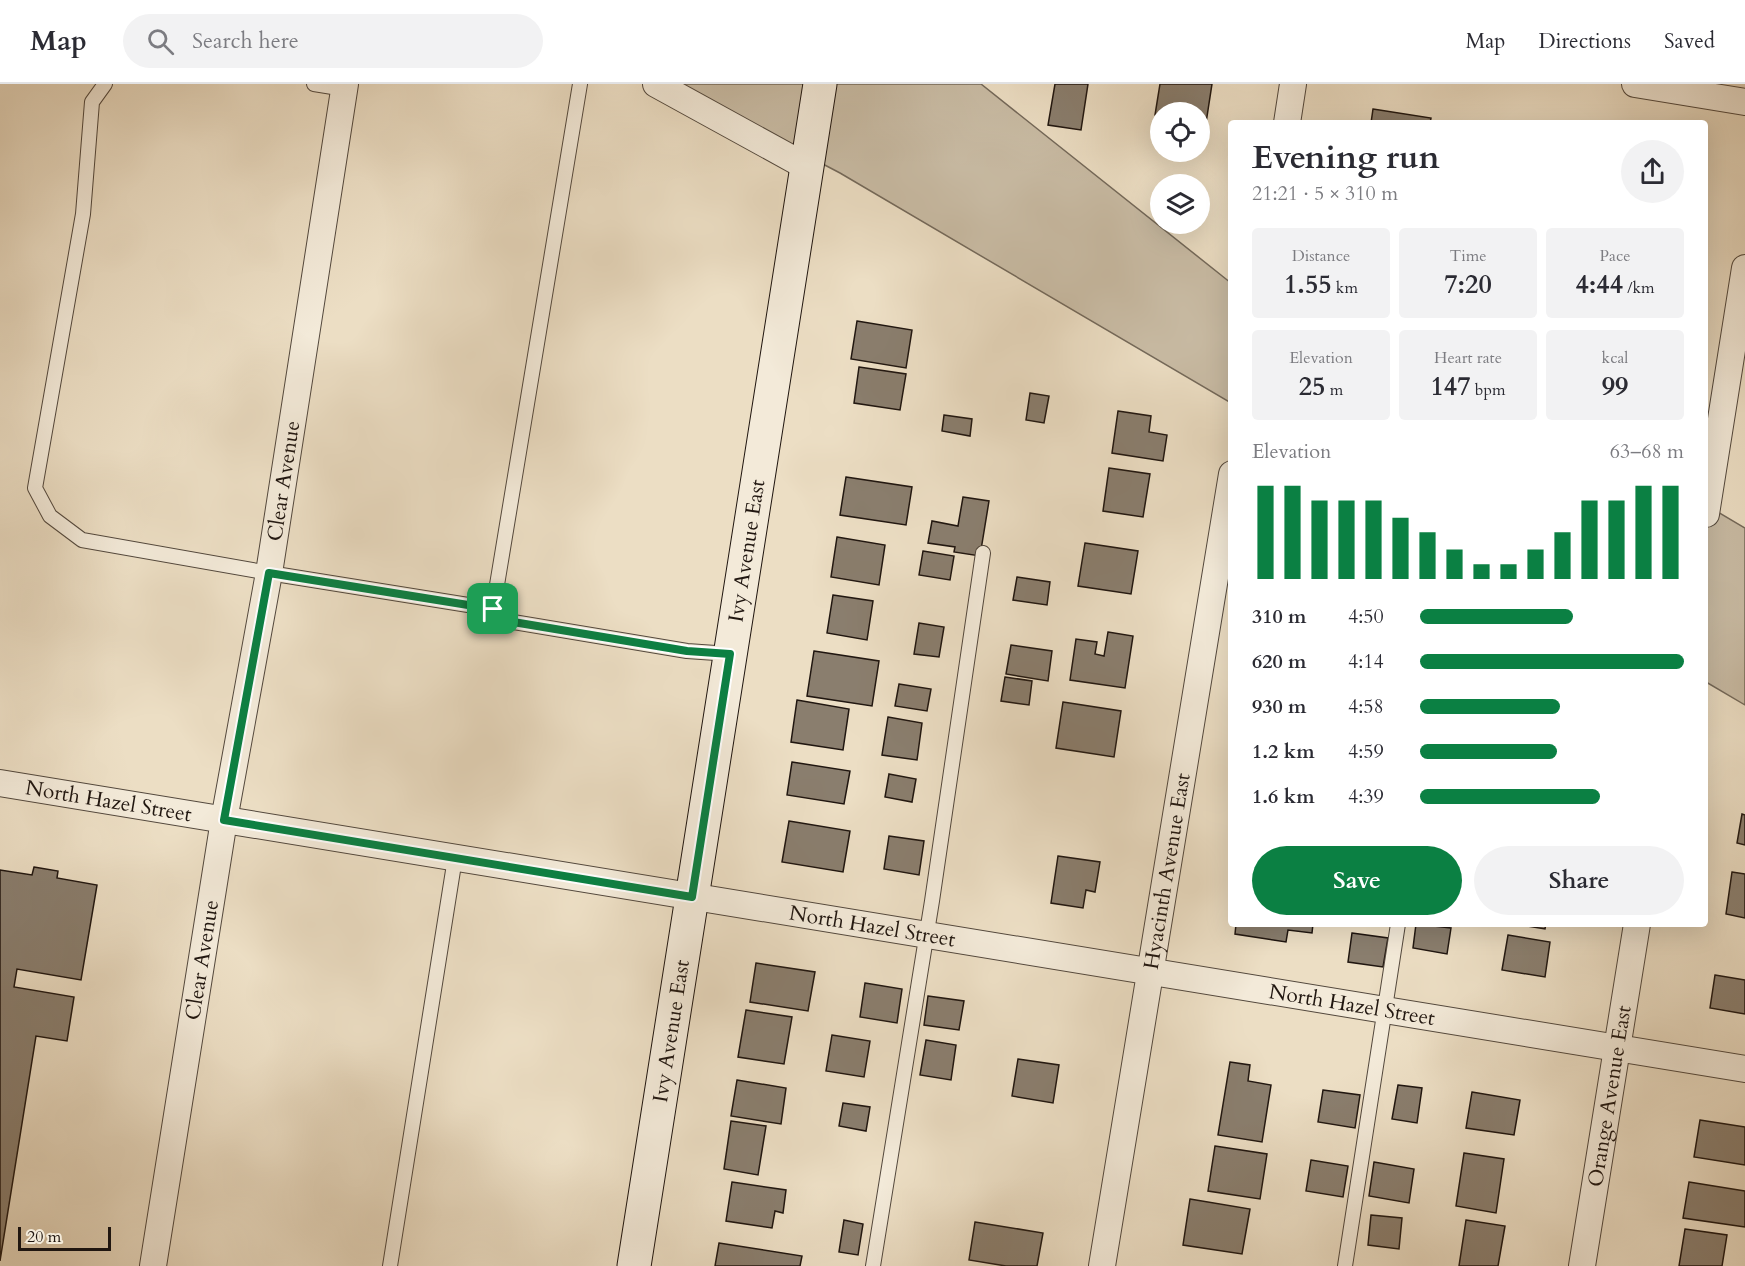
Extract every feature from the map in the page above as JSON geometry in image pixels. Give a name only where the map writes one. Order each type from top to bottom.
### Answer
[{"type":"street","points":[[656,84],[807,166]]},
{"type":"street","name":"Ivy Avenue East","points":[[634,1266],[820,84]]},
{"type":"street","points":[[1287,120],[1293,84]]},
{"type":"street","points":[[1635,84],[1745,102]]},
{"type":"street","name":"Clear Avenue","points":[[153,1266],[224,820],[269,573],[345,86]]},
{"type":"street","points":[[1708,501],[1745,268]]},
{"type":"street","name":"Hyacinth Avenue East","points":[[1102,1266],[1228,499]]},
{"type":"street","name":"North Hazel Street","points":[[0,783],[1745,1070]]},
{"type":"street","name":"Orange Avenue East","points":[[1582,1266],[1636,927]]},
{"type":"lane","points":[[105,84],[93,102],[82,214],[35,488],[50,516],[82,540],[493,609],[507,621],[687,651],[730,654]]},
{"type":"lane","points":[[314,84],[345,86]]},
{"type":"lane","points":[[493,609],[580,84]]},
{"type":"lane","points":[[873,1266],[926,935],[982,553]]},
{"type":"lane","points":[[390,1266],[455,858]]},
{"type":"lane","points":[[1345,1266],[1398,927]]},
{"type":"shaded area","points":[[670,84],[981,84],[1150,219],[1150,234],[1169,234],[1228,281],[1228,401],[840,173]]},
{"type":"shaded area","points":[[1708,506],[1745,528],[1745,705],[1708,683]]},
{"type":"building","points":[[1055,84],[1088,84],[1081,130],[1048,125]]},
{"type":"building","points":[[1160,84],[1212,84],[1209,102],[1157,102]]},
{"type":"building","points":[[1373,109],[1431,118],[1431,120],[1371,120]]},
{"type":"building","points":[[857,321],[912,330],[906,368],[851,359]]},
{"type":"building","points":[[859,367],[906,374],[900,410],[854,403]]},
{"type":"building","points":[[1030,393],[1049,396],[1044,423],[1026,420]]},
{"type":"building","points":[[1118,411],[1151,416],[1149,432],[1167,435],[1163,461],[1112,453]]},
{"type":"building","points":[[944,415],[972,419],[970,436],[942,431]]},
{"type":"building","points":[[1109,468],[1150,474],[1143,517],[1103,511]]},
{"type":"building","points":[[846,477],[912,487],[906,525],[840,515]]},
{"type":"building","points":[[963,497],[989,501],[980,556],[954,552],[955,547],[928,543],[932,521],[958,526]]},
{"type":"building","points":[[837,537],[885,545],[879,585],[831,577]]},
{"type":"building","points":[[1085,543],[1138,551],[1131,594],[1078,586]]},
{"type":"building","points":[[923,551],[954,556],[950,580],[919,575]]},
{"type":"building","points":[[1017,577],[1050,582],[1047,605],[1013,600]]},
{"type":"building","points":[[833,595],[873,601],[867,640],[827,633]]},
{"type":"building","points":[[919,623],[944,627],[939,657],[914,654]]},
{"type":"building","points":[[1108,632],[1133,636],[1125,688],[1070,680],[1076,639],[1097,642],[1095,654],[1104,656]]},
{"type":"building","points":[[1011,645],[1052,651],[1048,681],[1006,674]]},
{"type":"building","points":[[814,651],[879,661],[872,706],[807,696]]},
{"type":"building","points":[[1005,677],[1032,681],[1029,705],[1001,701]]},
{"type":"building","points":[[899,684],[931,689],[927,711],[895,706]]},
{"type":"building","points":[[797,700],[849,709],[843,750],[791,742]]},
{"type":"building","points":[[1063,702],[1121,711],[1114,757],[1056,748]]},
{"type":"building","points":[[888,717],[922,723],[917,760],[882,755]]},
{"type":"building","points":[[792,762],[850,771],[844,804],[787,795]]},
{"type":"building","points":[[889,774],[916,779],[912,802],[885,797]]},
{"type":"building","points":[[1742,814],[1745,815],[1745,845],[1737,843]]},
{"type":"building","points":[[789,821],[850,831],[843,872],[782,862]]},
{"type":"building","points":[[889,836],[924,841],[919,875],[884,869]]},
{"type":"building","points":[[1058,856],[1100,862],[1095,892],[1086,890],[1083,908],[1051,903]]},
{"type":"building","points":[[34,867],[58,871],[57,878],[97,885],[81,980],[17,969],[14,987],[74,997],[67,1041],[36,1036],[0,1261],[0,870],[32,875]]},
{"type":"building","points":[[1732,872],[1745,874],[1745,918],[1726,914]]},
{"type":"building","points":[[1236,927],[1313,927],[1312,933],[1288,930],[1286,942],[1235,934]]},
{"type":"building","points":[[1416,927],[1451,928],[1447,954],[1413,948]]},
{"type":"building","points":[[1352,933],[1388,938],[1383,967],[1348,962]]},
{"type":"building","points":[[1508,935],[1550,942],[1545,977],[1502,970]]},
{"type":"building","points":[[756,963],[815,972],[808,1011],[750,1002]]},
{"type":"building","points":[[1715,975],[1745,980],[1745,1014],[1710,1008]]},
{"type":"building","points":[[865,983],[902,989],[897,1023],[860,1017]]},
{"type":"building","points":[[928,996],[964,1001],[959,1030],[924,1025]]},
{"type":"building","points":[[746,1010],[792,1017],[784,1064],[738,1057]]},
{"type":"building","points":[[832,1035],[870,1041],[864,1077],[826,1071]]},
{"type":"building","points":[[926,1040],[956,1045],[951,1080],[920,1075]]},
{"type":"building","points":[[1018,1059],[1059,1065],[1053,1103],[1012,1096]]},
{"type":"building","points":[[1230,1062],[1250,1065],[1248,1081],[1271,1085],[1262,1142],[1218,1135]]},
{"type":"building","points":[[737,1080],[786,1088],[781,1124],[731,1116]]},
{"type":"building","points":[[1398,1085],[1422,1088],[1417,1123],[1392,1119]]},
{"type":"building","points":[[1323,1090],[1360,1095],[1355,1128],[1318,1122]]},
{"type":"building","points":[[1472,1092],[1520,1100],[1514,1135],[1466,1128]]},
{"type":"building","points":[[843,1103],[870,1107],[866,1131],[839,1126]]},
{"type":"building","points":[[1700,1120],[1745,1127],[1745,1165],[1694,1157]]},
{"type":"building","points":[[731,1121],[766,1126],[758,1175],[724,1169]]},
{"type":"building","points":[[1215,1146],[1267,1154],[1260,1199],[1208,1191]]},
{"type":"building","points":[[1464,1153],[1504,1159],[1496,1213],[1456,1206]]},
{"type":"building","points":[[1311,1160],[1348,1166],[1343,1197],[1306,1191]]},
{"type":"building","points":[[1374,1162],[1414,1169],[1409,1203],[1369,1196]]},
{"type":"building","points":[[732,1182],[786,1190],[783,1213],[775,1211],[772,1228],[726,1221]]},
{"type":"building","points":[[1689,1182],[1745,1191],[1745,1227],[1683,1218]]},
{"type":"building","points":[[1190,1199],[1250,1209],[1242,1254],[1183,1245]]},
{"type":"building","points":[[1371,1215],[1402,1218],[1399,1249],[1368,1245]]},
{"type":"building","points":[[844,1220],[863,1224],[858,1255],[839,1252]]},
{"type":"building","points":[[1466,1220],[1505,1226],[1498,1266],[1459,1266]]},
{"type":"building","points":[[975,1222],[1043,1233],[1037,1266],[1006,1266],[969,1260]]},
{"type":"building","points":[[1685,1229],[1727,1235],[1722,1266],[1679,1266]]},
{"type":"building","points":[[719,1243],[802,1256],[800,1266],[715,1266]]},
{"type":"route","points":[[269,573],[493,609],[507,621],[687,651],[730,654],[692,897],[224,820],[269,573]]}]
